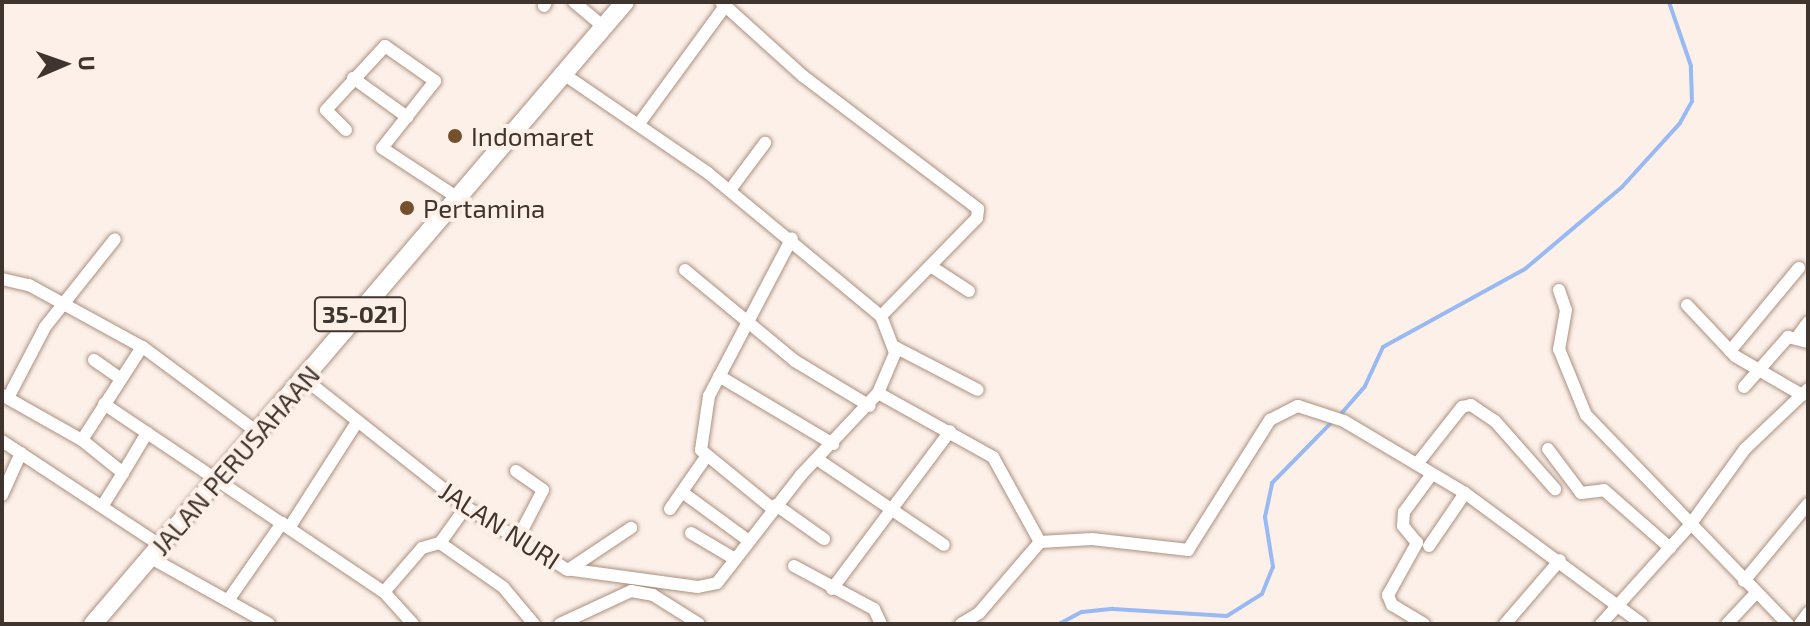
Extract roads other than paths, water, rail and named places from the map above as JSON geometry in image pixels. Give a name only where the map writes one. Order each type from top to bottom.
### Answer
[{"type":"main road","name":"JALAN PERUSAHAAN","points":[[93,624],[260,434],[625,2]]},
{"type":"street","points":[[574,2],[604,27]]},
{"type":"street","points":[[638,125],[723,4],[803,76],[976,204],[977,218],[881,316]]},
{"type":"street","points":[[346,130],[325,114],[382,46],[432,78],[434,86],[382,148],[458,198]]},
{"type":"street","points":[[565,75],[730,190],[792,238],[881,316],[895,347],[978,390]]},
{"type":"street","points":[[353,78],[407,117]]},
{"type":"street","points":[[730,190],[765,143]]},
{"type":"street","points":[[792,238],[705,405],[701,450],[706,457],[775,507],[824,539]]},
{"type":"street","points":[[115,239],[61,304],[6,396],[82,440],[123,473]]},
{"type":"street","points":[[932,267],[969,291]]},
{"type":"street","points":[[1730,351],[1799,268]]},
{"type":"street","points":[[685,270],[795,361],[870,406]]},
{"type":"street","points":[[2,279],[61,304],[142,347],[260,434]]},
{"type":"street","points":[[1559,290],[1566,310],[1559,349],[1586,415],[1755,594],[1788,624]]},
{"type":"street","points":[[1601,624],[1690,525],[1745,449],[1805,392],[1730,351],[1687,305]]},
{"type":"street","points":[[1744,387],[1788,337],[1803,339],[1808,322]]},
{"type":"street","points":[[82,440],[142,347]]},
{"type":"street","name":"JALAN NURI","points":[[306,380],[466,507],[568,570],[653,588],[709,587],[817,459],[870,406],[895,347]]},
{"type":"street","points":[[94,360],[120,378]]},
{"type":"street","points":[[719,376],[833,444]]},
{"type":"street","points":[[878,393],[993,457],[1040,542]]},
{"type":"street","points":[[104,404],[215,482],[384,592],[413,624]]},
{"type":"street","points":[[1417,464],[1462,407],[1471,405],[1495,421],[1555,489]]},
{"type":"street","points":[[961,624],[979,613],[1040,542],[1092,539],[1188,550],[1270,420],[1298,406],[1344,421],[1465,493],[1560,560],[1642,624]]},
{"type":"street","points":[[229,599],[286,526],[357,422]]},
{"type":"street","points":[[832,589],[950,431]]},
{"type":"street","points":[[104,504],[147,433]]},
{"type":"street","points":[[2,441],[104,504],[155,552],[269,624]]},
{"type":"street","points":[[1548,449],[1581,493],[1604,490],[1670,548]]},
{"type":"street","points":[[2,495],[21,453]]},
{"type":"street","points":[[670,509],[706,457]]},
{"type":"street","points":[[817,459],[944,545]]},
{"type":"street","points":[[516,471],[543,490],[518,538]]},
{"type":"street","points":[[1424,624],[1392,605],[1388,595],[1417,543],[1403,526],[1404,512],[1432,474]]},
{"type":"street","points":[[682,492],[749,541]]},
{"type":"street","points":[[1429,546],[1465,493]]},
{"type":"street","points":[[1744,581],[1808,504]]},
{"type":"street","points":[[384,592],[422,548],[440,543],[466,507]]},
{"type":"street","points":[[568,570],[631,528]]},
{"type":"street","points":[[691,533],[735,559]]},
{"type":"street","points":[[440,543],[503,587],[534,624]]},
{"type":"street","points":[[1505,624],[1560,560]]},
{"type":"street","points":[[794,566],[874,609],[881,624]]},
{"type":"street","points":[[560,624],[631,591],[653,588],[699,624]]},
{"type":"street","points":[[1727,624],[1755,594]]},
{"type":"street","points":[[1800,624],[1808,613]]},
{"type":"waterway","points":[[1340,415],[1365,386],[1383,347],[1525,269],[1622,187],[1680,123],[1692,101],[1691,66],[1669,2]]},
{"type":"waterway","points":[[1059,624],[1082,612],[1113,609],[1227,616],[1262,594],[1273,567],[1265,517],[1272,483],[1333,421]]},
{"type":"place","name":"Indomaret","points":[[455,136]]},
{"type":"place","name":"Pertamina","points":[[407,208]]}]
